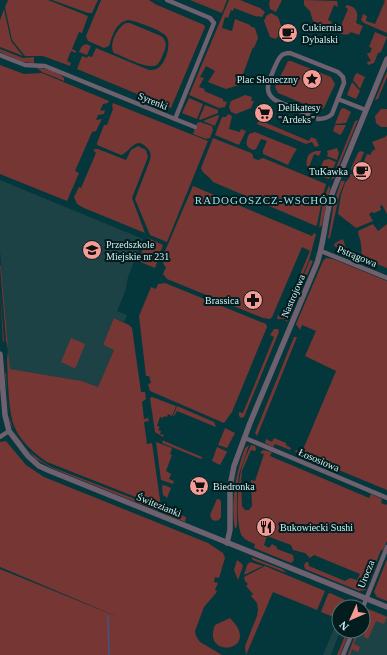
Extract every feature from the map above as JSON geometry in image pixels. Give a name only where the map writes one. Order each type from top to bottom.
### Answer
[{"type":"street","name":"Syrenki","points":[[0,55],[25,65],[45,66],[175,119],[214,24],[210,18],[167,0]]},
{"type":"street","points":[[293,53],[341,74],[344,83],[338,99],[330,116],[324,119],[318,118],[275,100],[269,93],[268,85],[279,58],[285,54],[293,53]]},
{"type":"street","name":"Nastrojowa","points":[[227,543],[230,527],[231,482],[234,466],[321,251],[333,191],[387,59]]},
{"type":"street","points":[[338,99],[366,110]]},
{"type":"street","points":[[175,119],[195,128]]},
{"type":"street","name":"Pstrągowa","points":[[321,251],[387,278]]},
{"type":"street","name":"Świtezianki","points":[[0,354],[5,415],[9,431],[18,445],[28,456],[47,470],[387,607]]},
{"type":"street","points":[[0,436],[9,431]]},
{"type":"street","name":"Łososiowa","points":[[245,438],[387,498]]},
{"type":"street","name":"Urocza","points":[[366,598],[387,547]]},
{"type":"street","points":[[343,655],[350,639]]},
{"type":"shaded area","points":[[8,0],[48,0],[88,16],[82,33],[79,32],[72,49],[76,51],[76,53],[71,51],[67,61],[71,63],[70,66],[43,56],[25,56],[12,40],[5,7]]},
{"type":"shaded area","points":[[52,0],[98,0],[92,13],[88,13]]},
{"type":"shaded area","points":[[101,0],[149,0],[204,25],[205,27],[171,108],[77,69],[82,56],[87,58],[88,56],[92,57],[96,48],[149,70],[155,70],[158,68],[166,58],[168,39],[166,36],[154,29],[128,20],[117,27],[109,46],[104,48],[88,41],[86,36]]},
{"type":"shaded area","points":[[190,0],[227,0],[222,13]]},
{"type":"shaded area","points":[[229,0],[240,0],[260,8],[265,12],[262,17],[257,17],[234,8],[233,11],[231,10],[228,18],[225,17],[222,28],[232,31],[235,19],[255,28],[258,38],[254,48],[253,47],[239,85],[226,89],[208,82],[215,71],[206,66],[200,77],[204,78],[199,87],[227,102],[225,107],[219,108],[189,95]]},
{"type":"shaded area","points":[[270,0],[282,0],[276,12],[270,9]]},
{"type":"shaded area","points":[[304,0],[337,1],[338,7],[334,5],[328,20],[332,22],[330,25],[326,26],[313,21],[310,11],[304,5]]},
{"type":"shaded area","points":[[383,0],[387,0],[387,33],[364,23],[361,20],[363,14],[367,16],[366,21],[375,24],[385,1]]},
{"type":"shaded area","points":[[347,5],[355,9],[357,13],[356,23],[363,26],[359,35],[351,32],[347,35],[343,34],[337,27],[340,28],[348,9],[345,7]]},
{"type":"shaded area","points":[[4,9],[11,41],[23,56],[0,47],[0,20]]},
{"type":"shaded area","points":[[271,13],[278,17],[283,31],[280,38],[278,36],[276,39],[270,37],[264,21],[266,16]]},
{"type":"shaded area","points":[[126,23],[130,23],[161,36],[164,39],[166,47],[158,64],[154,66],[143,65],[114,53],[112,50],[112,45],[115,36],[120,28]]},
{"type":"shaded area","points":[[375,32],[387,37],[381,52],[378,53],[374,63],[368,65],[367,62],[371,61],[367,54],[370,53],[372,48],[369,47]]},
{"type":"shaded area","points":[[86,44],[91,46],[87,55],[79,52],[82,46]]},
{"type":"shaded area","points":[[0,49],[23,58],[34,57],[34,63],[23,62],[0,52]]},
{"type":"shaded area","points":[[288,61],[331,77],[335,84],[324,108],[319,110],[278,93],[275,87]]},
{"type":"shaded area","points":[[0,65],[24,74],[42,73],[109,101],[108,103],[103,104],[100,111],[105,110],[104,114],[98,115],[96,120],[102,119],[96,131],[92,132],[75,171],[79,173],[67,201],[0,174]]},
{"type":"shaded area","points":[[37,68],[55,72],[64,78],[64,81],[42,72]]},
{"type":"shaded area","points":[[387,71],[387,77],[378,99],[375,100]]},
{"type":"shaded area","points":[[357,73],[365,77],[360,89],[353,80]]},
{"type":"shaded area","points":[[352,82],[360,91],[356,99],[347,95]]},
{"type":"shaded area","points":[[245,95],[252,97],[251,101],[254,101],[251,108],[236,114],[231,112],[229,107],[231,101]]},
{"type":"shaded area","points":[[189,98],[203,104],[197,119],[182,113]]},
{"type":"shaded area","points":[[113,103],[208,141],[167,242],[150,235],[135,199],[150,160],[151,155],[149,150],[143,144],[139,143],[121,155],[97,145],[104,125],[107,125],[113,109]]},
{"type":"shaded area","points":[[205,105],[218,110],[218,113],[200,120],[199,119]]},
{"type":"shaded area","points":[[344,108],[351,112],[346,123],[335,124],[341,109]]},
{"type":"shaded area","points":[[381,109],[387,109],[387,127],[381,127],[376,123],[375,116]]},
{"type":"shaded area","points":[[228,114],[232,116],[229,129],[240,132],[241,129],[246,131],[239,145],[215,135],[222,117],[226,117]]},
{"type":"shaded area","points":[[218,115],[219,116],[215,126],[203,121]]},
{"type":"shaded area","points":[[259,120],[309,141],[311,137],[316,139],[319,146],[315,147],[312,142],[306,144],[257,124]]},
{"type":"shaded area","points":[[358,120],[334,178],[331,180],[355,121]]},
{"type":"shaded area","points":[[200,122],[212,126],[213,130],[210,138],[206,139],[193,134],[197,123]]},
{"type":"shaded area","points":[[335,125],[346,125],[340,135],[333,131]]},
{"type":"shaded area","points":[[255,132],[297,149],[288,165],[263,154],[267,141],[261,139],[254,150],[247,146],[249,134]]},
{"type":"shaded area","points":[[387,135],[387,214],[382,205],[380,206],[381,210],[369,214],[373,221],[356,228],[338,214],[341,195],[345,183],[350,177],[349,175],[351,174],[358,176],[367,154],[370,155],[373,150],[375,150],[372,142]]},
{"type":"shaded area","points":[[213,138],[251,153],[253,158],[258,160],[263,158],[326,184],[317,225],[316,226],[213,182],[201,168]]},
{"type":"shaded area","points":[[138,146],[146,150],[148,157],[132,198],[145,233],[84,208],[77,204],[74,197],[79,187],[81,188],[96,153],[94,149],[98,149],[126,160],[131,150]]},
{"type":"shaded area","points":[[337,148],[339,153],[337,160],[327,156],[327,151]]},
{"type":"shaded area","points":[[316,151],[321,151],[319,156],[314,154],[309,167],[331,175],[329,179],[313,172],[307,167],[306,163],[308,156]]},
{"type":"shaded area","points":[[360,151],[364,152],[356,172],[352,171],[351,168]]},
{"type":"shaded area","points":[[329,159],[336,162],[331,173],[320,168],[324,160]]},
{"type":"shaded area","points":[[0,180],[143,239],[128,277],[125,292],[117,311],[127,315],[124,322],[115,318],[103,345],[114,350],[98,387],[82,381],[9,369],[0,250]]},
{"type":"shaded area","points":[[341,181],[345,181],[339,196],[330,238],[328,239],[334,202]]},
{"type":"shaded area","points":[[329,185],[330,189],[322,225],[319,228],[323,201]]},
{"type":"shaded area","points":[[193,186],[312,236],[314,233],[316,234],[309,260],[284,319],[277,319],[278,315],[282,317],[310,251],[302,247],[270,319],[263,318],[167,279],[163,274],[166,267],[162,258]]},
{"type":"shaded area","points":[[373,224],[378,231],[387,224],[387,268],[362,258],[361,243],[358,231]]},
{"type":"shaded area","points":[[148,238],[163,245],[155,268],[138,261]]},
{"type":"shaded area","points":[[343,239],[347,252],[334,246],[335,243]]},
{"type":"shaded area","points":[[326,258],[333,259],[387,281],[387,490],[295,452],[296,450],[302,452],[336,371],[305,356],[316,331],[302,325],[300,330],[296,324],[323,261]]},
{"type":"shaded area","points":[[310,260],[313,261],[287,322],[285,320]]},
{"type":"shaded area","points":[[0,265],[1,266],[8,348],[6,341]]},
{"type":"shaded area","points":[[165,283],[266,324],[267,327],[232,412],[224,423],[150,391],[148,384],[151,383],[149,376],[146,376],[139,316],[151,287],[156,289],[158,284]]},
{"type":"shaded area","points":[[0,289],[4,341],[3,342]]},
{"type":"shaded area","points":[[114,318],[132,328],[141,392],[145,392],[146,399],[142,402],[144,419],[148,418],[149,421],[144,422],[147,444],[152,443],[161,507],[47,462],[25,444],[17,432],[12,419],[8,389],[8,352],[10,369],[82,381],[98,387],[114,350],[103,345]]},
{"type":"shaded area","points":[[274,329],[278,329],[279,332],[244,417],[241,418],[239,416],[239,412],[243,413],[274,337],[270,335]]},
{"type":"shaded area","points":[[294,337],[297,337],[257,436],[255,433]]},
{"type":"shaded area","points":[[71,338],[85,344],[76,367],[74,368],[61,362]]},
{"type":"shaded area","points":[[5,373],[6,373],[7,395]]},
{"type":"shaded area","points":[[152,397],[176,406],[172,416],[168,414],[167,417],[160,417],[157,426],[160,427],[158,430],[161,431],[160,434],[164,435],[163,437],[155,432],[150,398]]},
{"type":"shaded area","points":[[177,406],[214,422],[216,427],[177,411],[173,416]]},
{"type":"shaded area","points":[[9,414],[10,419],[15,432],[10,423]]},
{"type":"shaded area","points":[[225,428],[235,433],[227,448],[218,445]]},
{"type":"shaded area","points":[[17,436],[33,454],[54,468],[161,509],[158,511],[54,469],[36,459],[20,441]]},
{"type":"shaded area","points":[[274,438],[286,443],[286,445],[291,448],[290,450],[275,444],[273,447],[265,443],[266,439],[272,442]]},
{"type":"shaded area","points":[[163,440],[202,457],[201,459],[162,443]]},
{"type":"shaded area","points":[[6,441],[26,465],[44,477],[208,543],[223,553],[225,558],[219,578],[215,577],[214,582],[218,583],[215,590],[217,591],[204,607],[195,631],[200,642],[222,655],[0,655],[0,569],[123,619],[0,567],[0,442]]},
{"type":"shaded area","points":[[156,442],[172,448],[170,454],[172,455],[166,471],[171,474],[169,479],[174,481],[173,484],[161,480]]},
{"type":"shaded area","points":[[249,445],[239,474],[237,490],[237,526],[235,529],[233,508],[235,488],[245,448]]},
{"type":"shaded area","points":[[251,445],[255,446],[256,449],[255,451],[251,450],[242,471],[242,506],[245,510],[249,510],[252,506],[251,480],[255,481],[264,454],[260,453],[263,450],[272,452],[270,456],[369,498],[371,494],[382,499],[381,503],[387,504],[387,541],[383,550],[381,550],[365,590],[359,591],[305,569],[304,565],[308,562],[309,566],[345,581],[350,578],[357,580],[360,574],[314,555],[310,558],[305,553],[293,550],[291,545],[267,536],[264,545],[269,548],[272,544],[277,547],[277,549],[293,555],[294,560],[291,563],[254,548],[255,544],[246,540],[242,536],[238,523],[239,485],[243,464]]},
{"type":"shaded area","points":[[217,447],[227,452],[220,465],[212,461]]},
{"type":"shaded area","points":[[164,485],[171,488],[167,498],[163,495],[162,486]]},
{"type":"shaded area","points":[[217,499],[221,501],[221,517],[219,520],[214,521],[210,515]]},
{"type":"shaded area","points":[[164,510],[186,517],[185,522],[165,514]]},
{"type":"shaded area","points":[[251,557],[282,569],[287,573],[253,560]]},
{"type":"shaded area","points":[[387,559],[387,601],[377,597],[374,592]]},
{"type":"shaded area","points":[[237,560],[243,566],[238,580],[234,570]]},
{"type":"shaded area","points":[[250,562],[263,566],[244,575],[247,565]]},
{"type":"shaded area","points":[[265,566],[325,591],[317,610],[273,592],[246,655],[245,646],[258,610],[257,603],[251,596],[253,594],[246,586],[248,584],[244,577]]},
{"type":"shaded area","points":[[330,593],[343,599],[331,599],[331,616],[321,612],[328,594]]},
{"type":"shaded area","points":[[371,610],[387,616],[387,655],[347,655],[354,639],[371,639]]},
{"type":"shaded area","points":[[371,610],[387,617],[384,624],[376,621],[371,632]]},
{"type":"shaded area","points":[[230,618],[237,626],[240,638],[237,644],[226,648],[219,646],[215,642],[213,635],[215,625]]},
{"type":"shaded area","points":[[331,636],[331,639],[337,639],[331,655],[323,655]]},
{"type":"shaded area","points":[[344,639],[347,639],[340,655],[337,655]]},
{"type":"shaded area","points":[[354,639],[356,639],[354,644],[360,647],[358,652],[352,649],[350,655],[348,655]]},
{"type":"waterway","points":[[108,616],[109,655]]},
{"type":"place","name":"Cukiernia Dybalski","points":[[288,33]]},
{"type":"place","name":"Plac Słoneczny","points":[[312,79]]},
{"type":"place","name":"Delikatesy \"Ardeks\"","points":[[264,113]]},
{"type":"place","name":"TuKawka","points":[[362,171]]},
{"type":"place","name":"Przedszkole Miejskie nr 231","points":[[92,250]]},
{"type":"place","name":"Brassica","points":[[253,300]]},
{"type":"place","name":"Biedronka","points":[[199,486]]},
{"type":"place","name":"Bukowiecki Sushi","points":[[266,527]]},
{"type":"district","name":"RADOGOSZCZ-WSCHÓD","points":[[266,200]]}]
